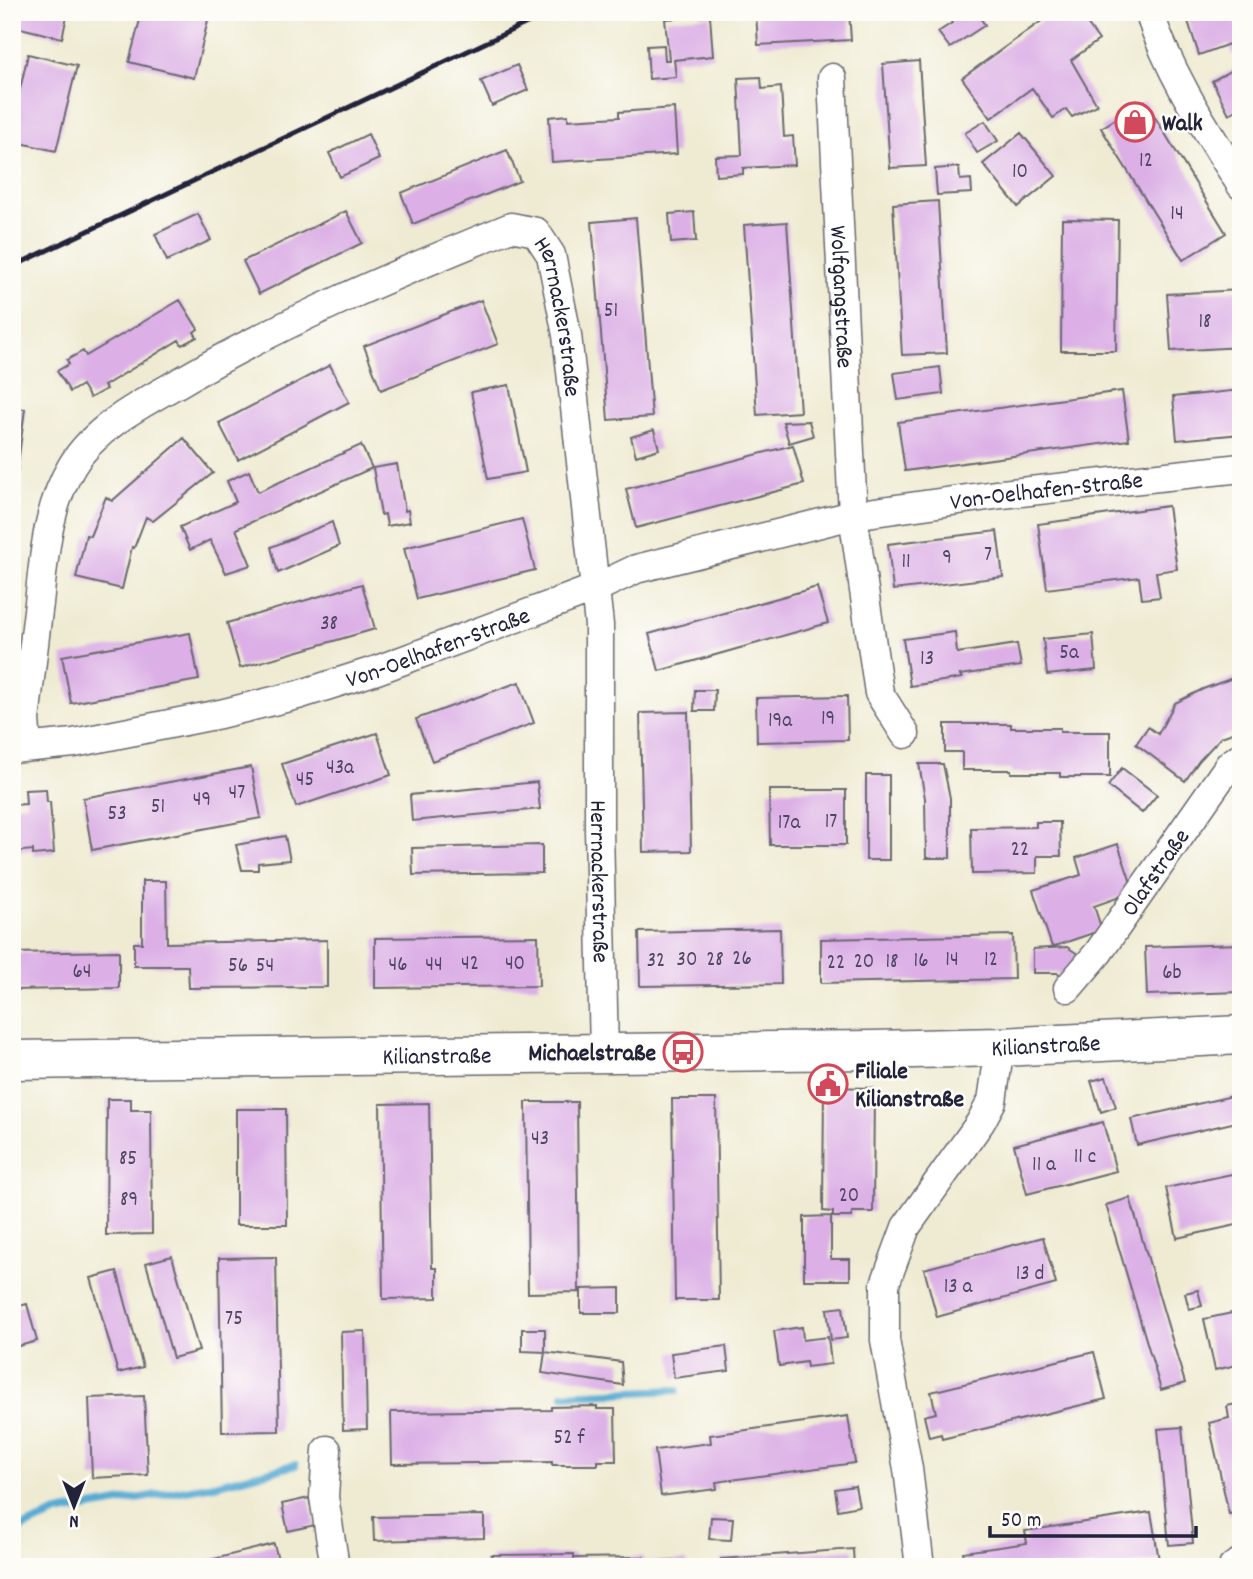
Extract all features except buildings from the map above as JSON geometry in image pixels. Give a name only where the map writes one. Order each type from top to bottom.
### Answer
[{"type":"main road","name":"Kilianstraße","points":[[12,1060],[1000,1047],[1241,1035]]},
{"type":"street","points":[[1149,12],[1160,46],[1179,85],[1241,185]]},
{"type":"street","name":"Wolfgangstraße","points":[[832,78],[853,515]]},
{"type":"street","name":"Herrnackerstraße","points":[[19,748],[25,719],[48,526],[59,492],[73,464],[96,438],[136,408],[239,347],[356,290],[511,227],[536,232],[551,255],[567,335],[596,588],[599,625],[599,829],[604,1053]]},
{"type":"street","name":"Von-Oelhafen-Straße","points":[[19,748],[74,743],[220,714],[298,695],[377,670],[596,588],[636,569],[853,515],[1002,494],[1241,468]]},
{"type":"street","points":[[853,515],[879,693],[905,734]]},
{"type":"street","name":"Olafstraße","points":[[1068,988],[1098,953],[1230,764],[1241,757]]},
{"type":"street","points":[[920,1567],[908,1469],[886,1340],[885,1284],[906,1227],[992,1101],[1000,1047]]},
{"type":"street","points":[[327,1451],[324,1497],[335,1567]]},
{"type":"street","points":[[1233,1567],[1241,1562]]},
{"type":"waterway","points":[[564,1395],[676,1390]]},
{"type":"waterway","points":[[12,1532],[57,1513],[214,1485],[295,1465]]},
{"type":"railway","points":[[12,267],[550,12]]},
{"type":"place","name":"Walk","points":[[1135,122]]},
{"type":"place","name":"Michaelstraße","points":[[683,1052]]},
{"type":"place","name":"Filiale Kilianstraße","points":[[828,1084]]}]
